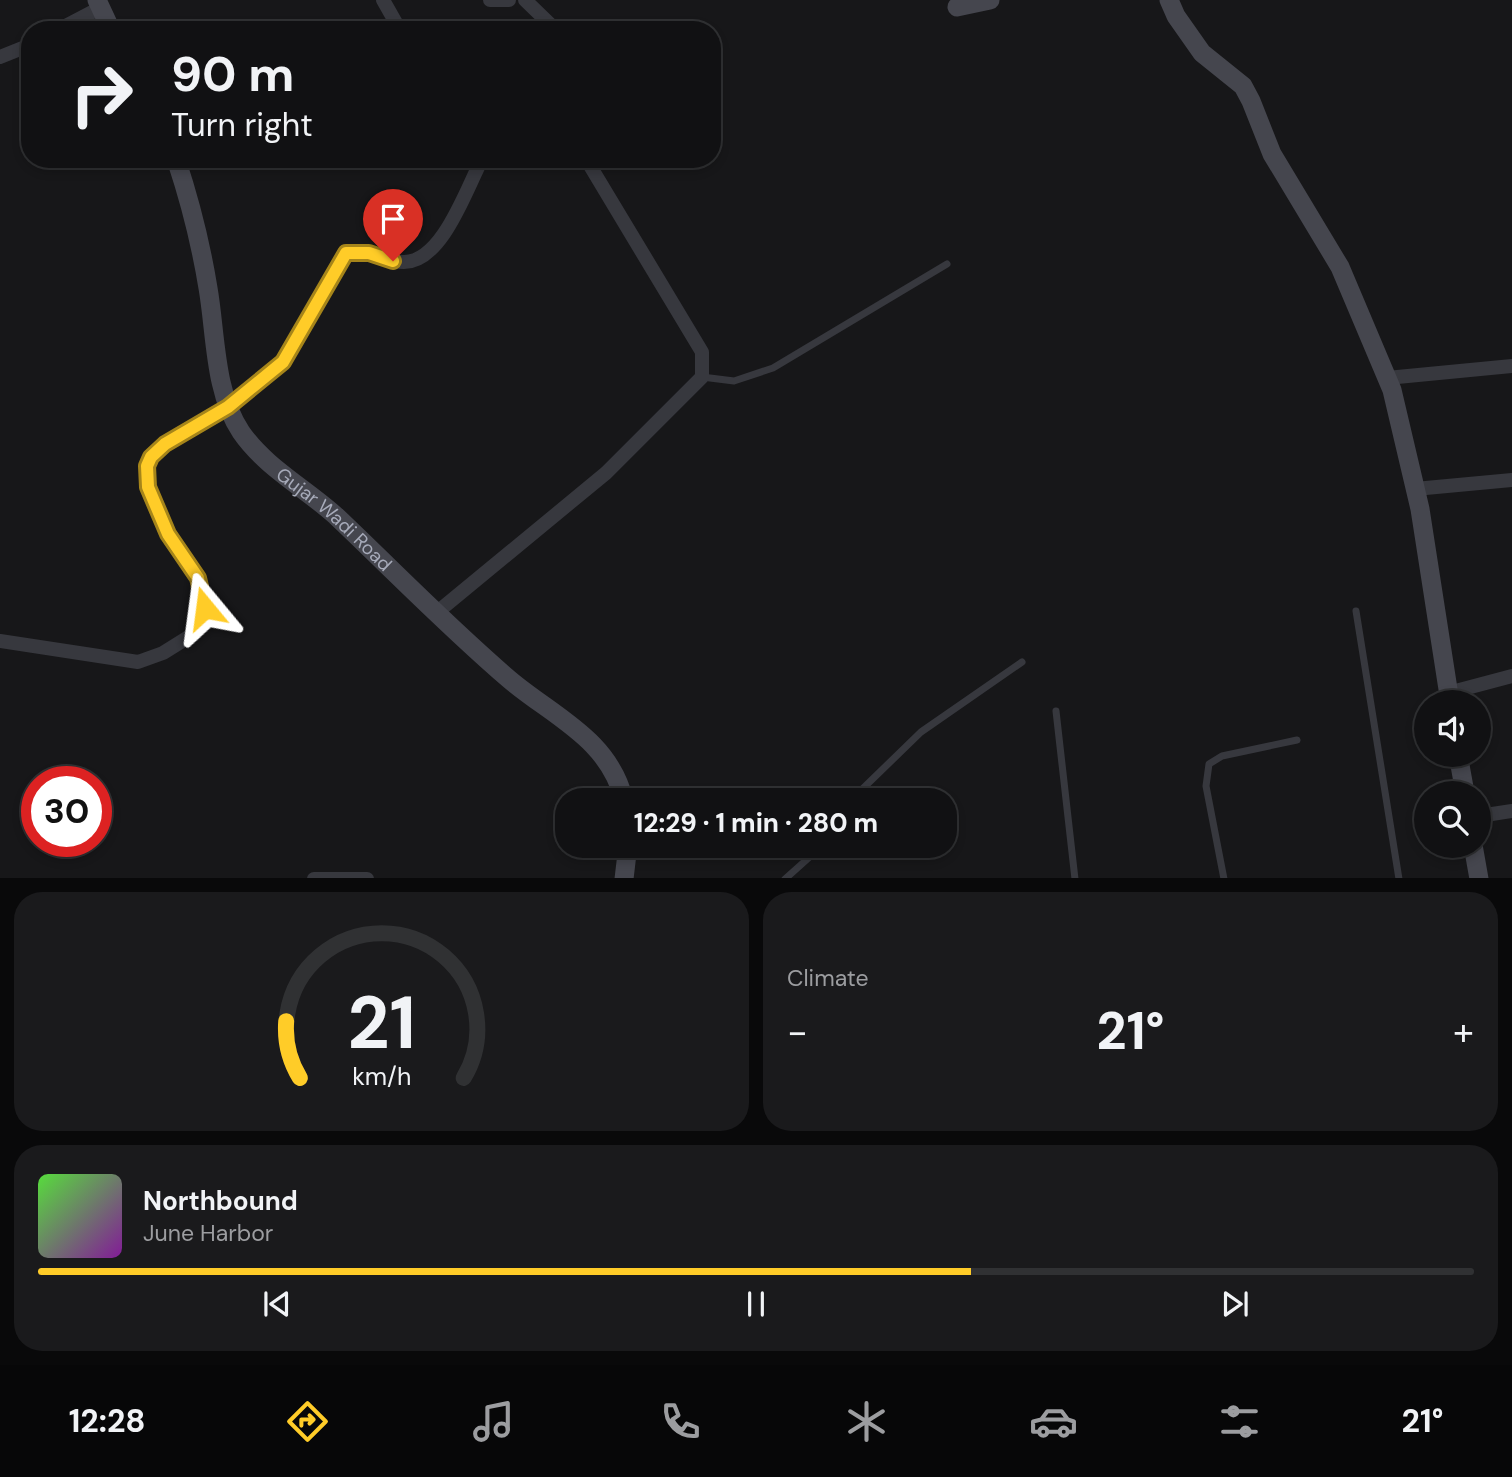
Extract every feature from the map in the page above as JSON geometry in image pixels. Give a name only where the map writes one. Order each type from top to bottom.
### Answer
[{"type":"street","points":[[383,0],[395,21]]},
{"type":"street","points":[[490,0],[509,0]]},
{"type":"street","points":[[526,0],[547,21]]},
{"type":"street","points":[[957,7],[990,0]]},
{"type":"street","points":[[1169,0],[1176,16],[1202,54],[1243,86],[1272,154],[1340,267],[1387,378],[1400,418],[1415,489],[1448,690]]},
{"type":"street","points":[[72,21],[99,4],[107,21]]},
{"type":"street","points":[[0,57],[21,48]]},
{"type":"street","name":"Gujar Wadi Road","points":[[178,168],[208,284],[228,407],[252,447],[334,515],[435,614],[513,683],[586,736],[612,768],[620,788]]},
{"type":"street","points":[[0,641],[125,663],[148,660],[195,633],[202,621],[204,594],[198,578],[168,534],[146,476],[156,451],[228,407],[283,362],[346,253],[357,251],[393,261],[415,262],[436,248],[477,168]]},
{"type":"street","points":[[435,614],[613,467],[702,377],[702,352],[591,168]]},
{"type":"street","points":[[1387,378],[1512,366]]},
{"type":"street","points":[[1415,489],[1512,480]]},
{"type":"street","points":[[1470,690],[1512,676]]},
{"type":"street","points":[[1491,814],[1512,811]]},
{"type":"street","points":[[624,878],[626,858]]},
{"type":"street","points":[[1475,858],[1479,878]]},
{"type":"street","points":[[314,878],[367,878]]},
{"type":"lane","points":[[702,377],[734,381],[773,368],[947,264]]},
{"type":"lane","points":[[1356,611],[1398,878]]},
{"type":"lane","points":[[863,788],[921,732],[1022,662]]},
{"type":"lane","points":[[1056,711],[1075,878]]},
{"type":"lane","points":[[1224,878],[1206,786],[1209,764],[1223,756],[1297,740]]},
{"type":"lane","points":[[785,878],[808,858]]},
{"type":"route","points":[[205,608],[204,594],[198,578],[168,534],[148,487],[146,476],[151,457],[165,444],[228,407],[283,362],[321,300],[339,260],[346,253],[369,253],[393,261]]}]
